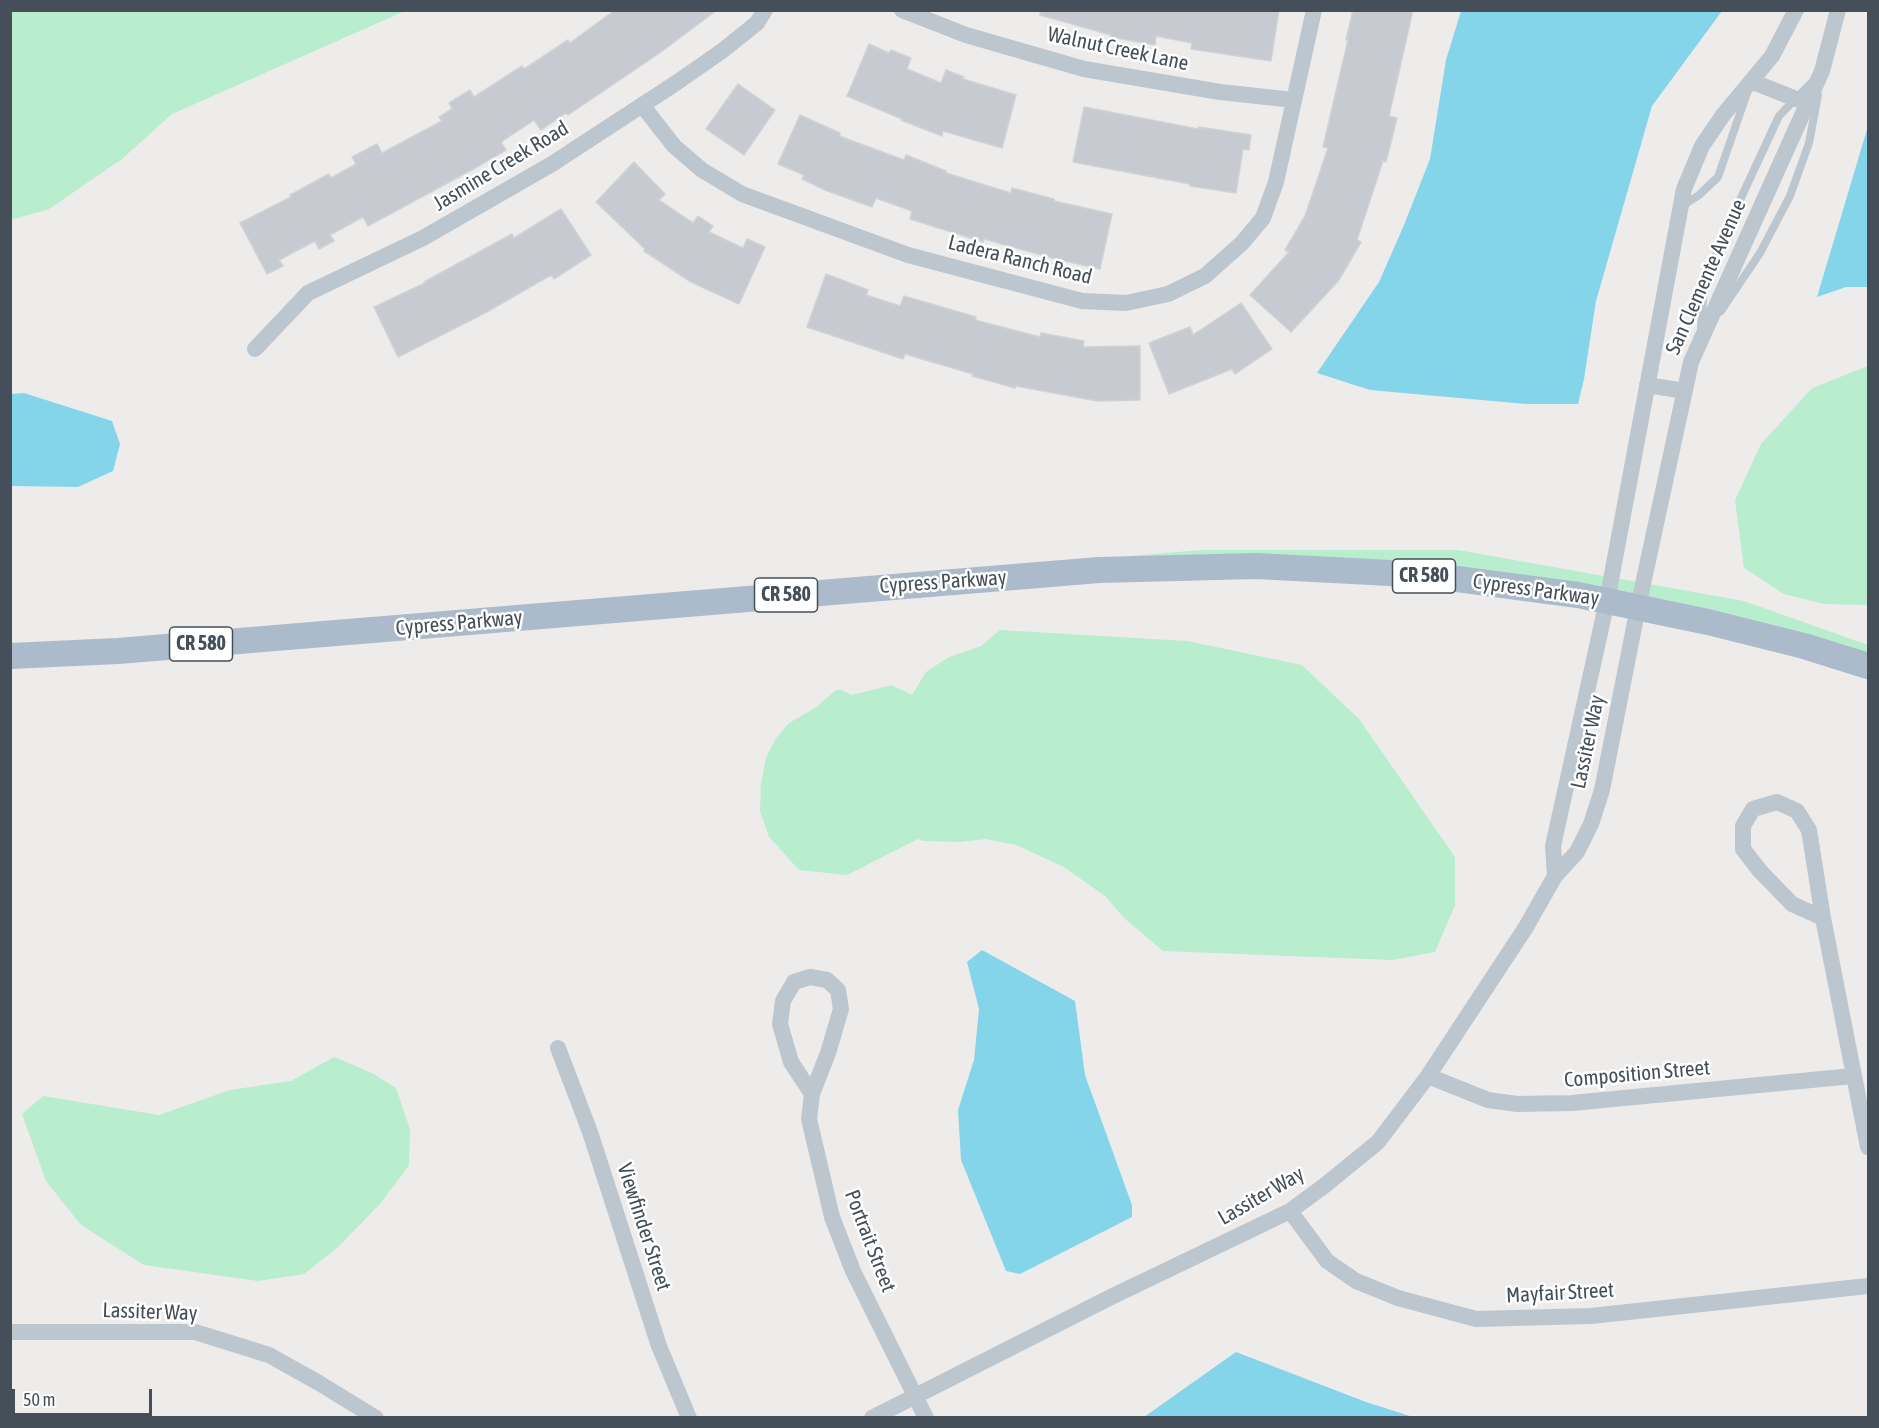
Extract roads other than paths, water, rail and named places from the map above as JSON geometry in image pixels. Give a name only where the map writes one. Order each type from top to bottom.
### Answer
[{"type":"main road","name":"Cypress Parkway","points":[[10,656],[129,650],[867,588],[1144,568],[1256,566],[1390,573],[1523,587],[1607,601],[1708,622],[1804,646],[1869,666]]},
{"type":"street","name":"Jasmine Creek Road","points":[[255,349],[308,293],[423,238],[552,164],[722,51],[757,23],[765,10]]},
{"type":"street","name":"Walnut Creek Lane","points":[[902,10],[966,35],[1084,69],[1220,92],[1294,100]]},
{"type":"street","name":"Ladera Ranch Road","points":[[642,105],[674,146],[702,170],[742,194],[908,255],[1082,302],[1126,303],[1168,294],[1205,276],[1242,243],[1263,218],[1276,182],[1314,10]]},
{"type":"street","name":"San Clemente Avenue","points":[[1607,601],[1684,189],[1702,146],[1772,56],[1796,10]]},
{"type":"street","name":"San Clemente Avenue","points":[[1638,607],[1691,362],[1822,71],[1838,10]]},
{"type":"street","points":[[1751,81],[1796,99]]},
{"type":"street","points":[[1647,385],[1684,391]]},
{"type":"street","name":"Lassiter Way","points":[[1555,876],[1553,846],[1607,601]]},
{"type":"street","name":"Lassiter Way","points":[[872,1418],[1111,1297],[1290,1210],[1378,1142],[1428,1076],[1526,927],[1555,876],[1577,852],[1592,824],[1604,780],[1638,607]]},
{"type":"street","points":[[1823,918],[1792,904],[1760,871],[1743,849],[1743,826],[1754,809],[1777,802],[1797,811],[1809,830],[1823,918],[1869,1147]]},
{"type":"street","name":"Portrait Street","points":[[812,1094],[791,1062],[780,1024],[783,1001],[794,982],[810,977],[827,980],[838,990],[841,1009],[828,1053],[812,1094],[809,1119],[832,1217],[853,1271],[926,1418]]},
{"type":"street","name":"Viewfinder Street","points":[[558,1048],[590,1132],[659,1346],[689,1418]]},
{"type":"street","name":"Composition Street","points":[[1428,1076],[1488,1100],[1517,1104],[1572,1103],[1853,1076]]},
{"type":"street","name":"Mayfair Street","points":[[1290,1210],[1327,1261],[1356,1281],[1398,1298],[1476,1319],[1591,1316],[1869,1286]]},
{"type":"street","name":"Lassiter Way","points":[[10,1332],[195,1332],[269,1355],[376,1418]]},
{"type":"lane","points":[[1701,341],[1704,288],[1721,241],[1779,116],[1822,71]]},
{"type":"lane","points":[[1680,208],[1699,195],[1718,177],[1751,81]]},
{"type":"water","points":[[1461,11],[1722,11],[1652,106],[1596,301],[1578,404],[1526,404],[1370,390],[1317,373],[1379,282],[1404,225],[1430,159],[1446,60]]},
{"type":"water","points":[[1868,126],[1868,287],[1846,287],[1817,297]]},
{"type":"water","points":[[24,393],[112,421],[120,444],[113,471],[78,487],[11,486],[11,394]]},
{"type":"water","points":[[982,950],[1075,1001],[1085,1075],[1132,1205],[1132,1217],[1020,1274],[1006,1271],[961,1160],[958,1110],[974,1060],[979,1009],[967,962]]},
{"type":"water","points":[[1236,1352],[1366,1402],[1413,1417],[1144,1417]]}]
